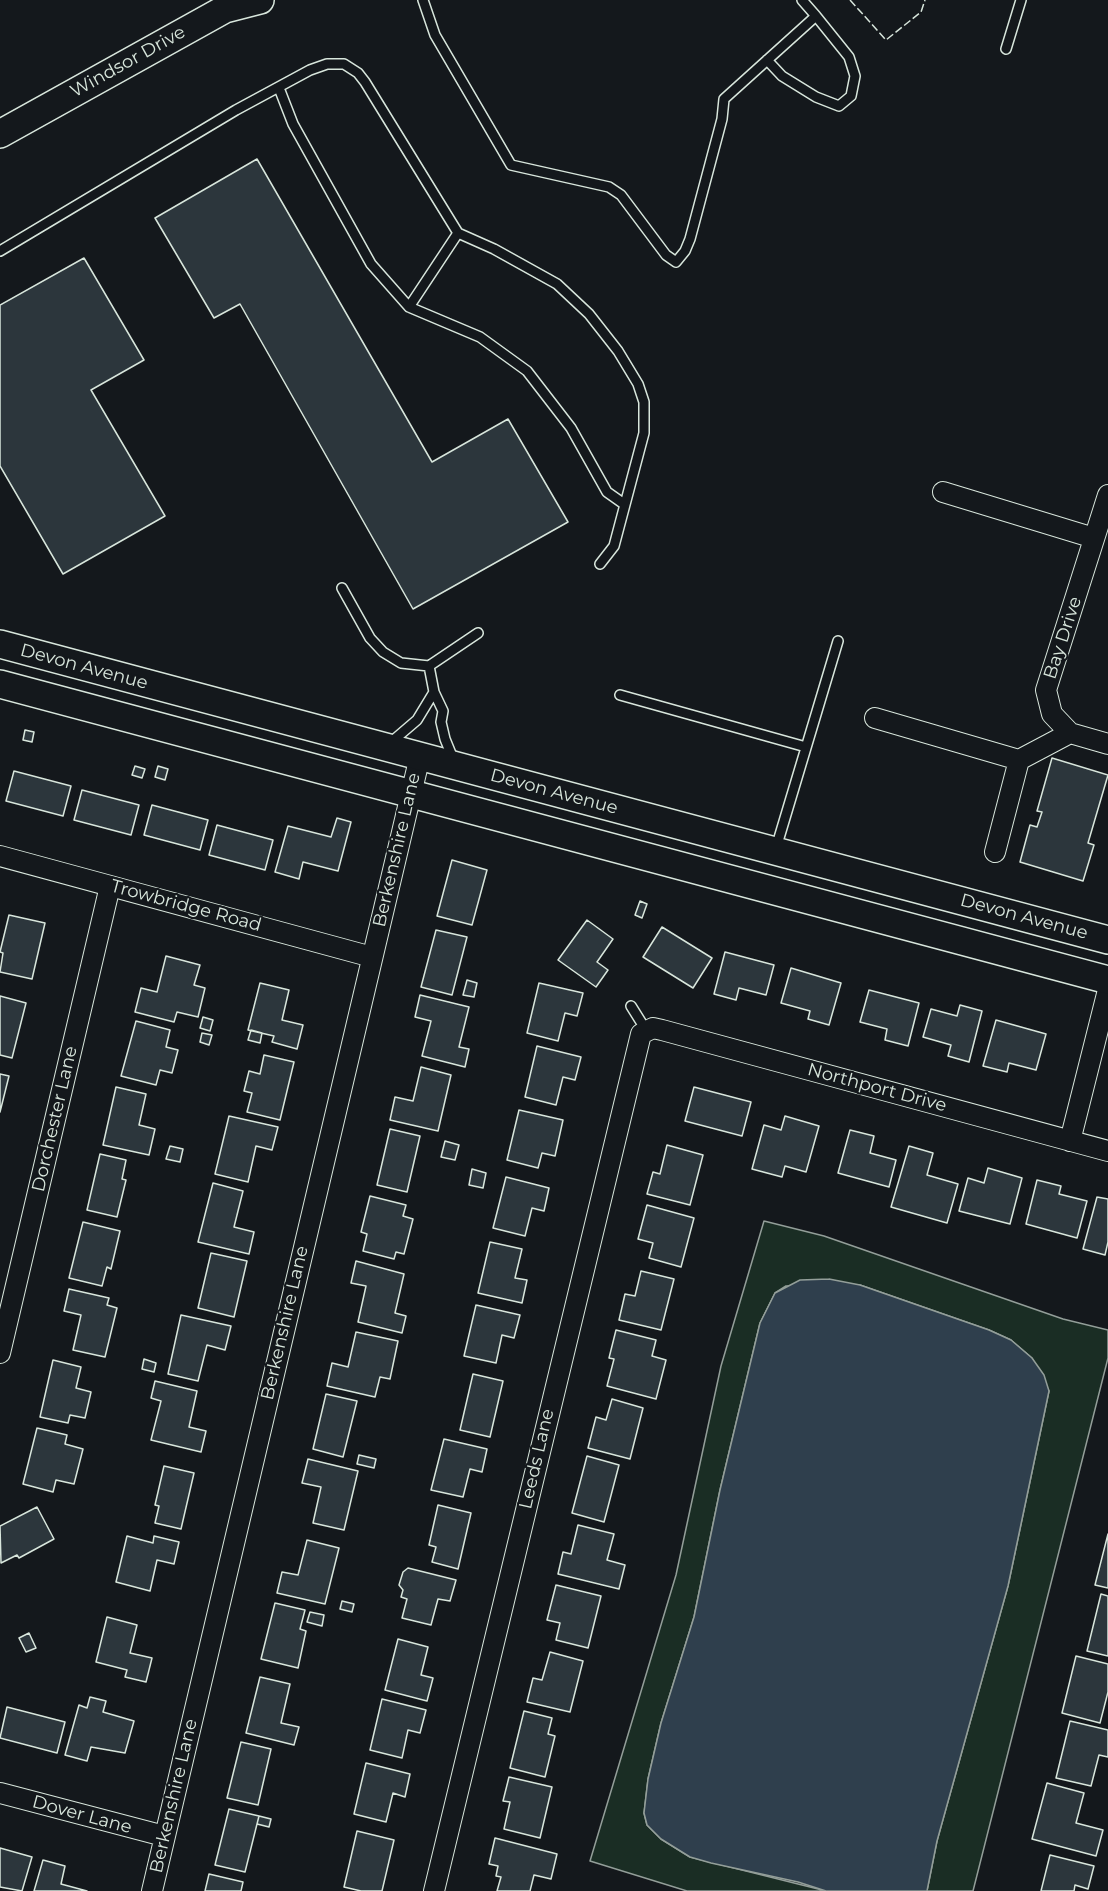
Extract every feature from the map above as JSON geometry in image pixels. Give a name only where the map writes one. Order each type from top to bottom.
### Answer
[{"type":"main road","name":"Windsor Drive","points":[[0,134],[225,9],[260,0]]},
{"type":"main road","name":"Devon Avenue","points":[[0,644],[1108,940]]},
{"type":"main road","points":[[0,684],[1108,980]]},
{"type":"street","points":[[943,492],[1094,538]]},
{"type":"street","name":"Bay Drive","points":[[1070,734],[1052,714],[1046,690],[1108,495]]},
{"type":"street","points":[[875,718],[1019,760],[1070,734],[1108,744]]},
{"type":"street","name":"Berkenshire Lane","points":[[152,1891],[420,756]]},
{"type":"street","points":[[995,852],[1019,760]]},
{"type":"street","name":"Trowbridge Road","points":[[0,856],[372,957]]},
{"type":"street","name":"Dorchester Lane","points":[[0,1353],[110,886]]},
{"type":"street","points":[[1070,1141],[1108,990]]},
{"type":"street","name":"Northport Drive","points":[[646,1030],[662,1030],[1108,1151]]},
{"type":"street","name":"Leeds Lane","points":[[434,1891],[638,1040],[646,1030]]},
{"type":"street","name":"Dover Lane","points":[[0,1793],[165,1836]]},
{"type":"lane","points":[[423,0],[435,35],[510,165],[609,187],[621,195],[666,255],[676,262],[685,251],[690,239],[722,120],[724,99],[816,16]]},
{"type":"lane","points":[[766,60],[782,75],[816,97],[839,106],[851,96],[855,76],[849,57],[802,0]]},
{"type":"lane","points":[[1006,49],[1021,0]]},
{"type":"lane","points":[[0,251],[236,110],[327,64],[345,64],[358,73],[458,233],[494,249],[556,284],[589,314],[618,351],[638,384],[644,402],[644,433],[635,474],[624,504],[614,546],[600,564]]},
{"type":"lane","points":[[279,88],[293,124],[371,264],[409,307],[480,337],[527,371],[571,428],[607,492],[624,504]]},
{"type":"lane","points":[[409,307],[458,233]]},
{"type":"lane","points":[[342,588],[370,638],[383,652],[400,663],[429,666],[478,633]]},
{"type":"lane","points":[[775,851],[838,641]]},
{"type":"lane","points":[[429,666],[434,692],[443,711],[441,722],[445,739],[456,766]]},
{"type":"lane","points":[[386,747],[417,720],[434,692]]},
{"type":"lane","points":[[620,694],[806,747]]},
{"type":"lane","points":[[631,1006],[646,1030]]},
{"type":"green space","points":[[764,1221],[824,1236],[1063,1319],[1108,1330],[1108,1358],[973,1891],[927,1891],[937,1841],[1008,1586],[1049,1391],[1032,1358],[1011,1340],[989,1330],[860,1285],[786,1286],[775,1293],[760,1323],[720,1490],[694,1617],[661,1723],[648,1779],[644,1813],[647,1825],[661,1839],[690,1857],[826,1891],[687,1891],[590,1861],[676,1575],[721,1366]]},
{"type":"water","points":[[829,1279],[860,1285],[989,1330],[1011,1340],[1032,1358],[1044,1375],[1049,1391],[1008,1586],[937,1841],[927,1891],[826,1891],[798,1882],[711,1863],[690,1857],[661,1839],[647,1825],[644,1813],[648,1779],[661,1723],[694,1617],[720,1490],[760,1323],[775,1293],[800,1280]]},
{"type":"building","points":[[257,159],[432,462],[508,419],[568,522],[413,609],[240,304],[214,318],[155,218]]},
{"type":"building","points":[[84,258],[144,360],[91,390],[165,516],[63,574],[0,466],[0,305]]},
{"type":"building","points":[[25,730],[34,732],[32,742],[23,740]]},
{"type":"building","points":[[1052,758],[1108,775],[1088,843],[1094,845],[1083,881],[1020,862],[1030,825],[1037,827],[1042,812],[1037,811]]},
{"type":"building","points":[[135,766],[145,769],[142,778],[132,775]]},
{"type":"building","points":[[158,766],[168,769],[165,780],[155,777]]},
{"type":"building","points":[[14,771],[71,786],[63,816],[6,801]]},
{"type":"building","points":[[82,790],[139,805],[131,835],[74,820]]},
{"type":"building","points":[[152,805],[208,820],[200,850],[144,835]]},
{"type":"building","points":[[337,818],[351,822],[338,871],[303,862],[299,879],[275,872],[288,826],[331,837]]},
{"type":"building","points":[[217,825],[273,840],[265,870],[209,855]]},
{"type":"building","points":[[452,860],[487,870],[472,925],[437,916]]},
{"type":"building","points":[[640,901],[647,904],[642,918],[635,915]]},
{"type":"building","points":[[9,915],[45,923],[32,979],[0,972],[3,953],[0,952]]},
{"type":"building","points":[[587,920],[613,939],[597,962],[608,970],[596,987],[558,960]]},
{"type":"building","points":[[662,927],[712,958],[693,988],[643,957]]},
{"type":"building","points":[[436,930],[467,937],[452,995],[421,987]]},
{"type":"building","points":[[725,952],[774,965],[766,995],[739,988],[736,1000],[714,994]]},
{"type":"building","points":[[166,956],[200,965],[194,985],[205,988],[198,1017],[177,1012],[174,1022],[135,1012],[141,988],[157,992]]},
{"type":"building","points":[[791,968],[841,983],[829,1025],[808,1019],[810,1011],[781,1003]]},
{"type":"building","points":[[467,980],[477,983],[474,997],[463,995]]},
{"type":"building","points":[[260,983],[289,990],[282,1020],[303,1025],[297,1049],[272,1042],[274,1036],[248,1030]]},
{"type":"building","points":[[539,983],[583,993],[577,1016],[565,1013],[558,1041],[527,1033]]},
{"type":"building","points":[[869,990],[919,1003],[908,1046],[885,1040],[887,1029],[860,1022]]},
{"type":"building","points":[[420,995],[469,1007],[459,1047],[469,1049],[465,1067],[422,1056],[431,1021],[415,1017]]},
{"type":"building","points":[[0,996],[26,1003],[12,1058],[0,1055]]},
{"type":"building","points":[[960,1005],[982,1011],[969,1062],[948,1056],[951,1045],[923,1037],[931,1009],[957,1016]]},
{"type":"building","points":[[203,1017],[213,1020],[210,1031],[200,1028]]},
{"type":"building","points":[[996,1020],[1046,1034],[1036,1070],[1009,1063],[1007,1072],[983,1066]]},
{"type":"building","points":[[136,1021],[170,1030],[166,1047],[178,1050],[172,1073],[160,1070],[156,1085],[121,1076]]},
{"type":"building","points":[[251,1030],[262,1033],[260,1043],[248,1040]]},
{"type":"building","points":[[202,1033],[212,1035],[209,1045],[200,1042]]},
{"type":"building","points":[[537,1046],[581,1057],[575,1080],[563,1077],[556,1105],[525,1097]]},
{"type":"building","points":[[264,1055],[294,1062],[280,1120],[247,1112],[252,1093],[244,1091],[249,1071],[260,1074]]},
{"type":"building","points":[[421,1067],[451,1075],[438,1131],[390,1120],[395,1097],[413,1101]]},
{"type":"building","points":[[0,1074],[9,1076],[0,1112]]},
{"type":"building","points":[[116,1087],[146,1094],[139,1125],[155,1129],[149,1155],[103,1145]]},
{"type":"building","points":[[694,1087],[751,1102],[742,1136],[685,1121]]},
{"type":"building","points":[[519,1110],[563,1120],[555,1156],[542,1153],[538,1168],[507,1160]]},
{"type":"building","points":[[229,1116],[278,1127],[272,1150],[256,1146],[248,1182],[215,1174]]},
{"type":"building","points":[[785,1116],[819,1126],[806,1172],[785,1166],[782,1177],[752,1169],[764,1125],[781,1130]]},
{"type":"building","points":[[390,1129],[420,1136],[407,1192],[377,1185]]},
{"type":"building","points":[[850,1130],[874,1136],[870,1153],[896,1160],[889,1187],[838,1173]]},
{"type":"building","points":[[445,1141],[459,1145],[455,1160],[441,1157]]},
{"type":"building","points":[[667,1145],[703,1155],[690,1205],[647,1194],[653,1172],[660,1174]]},
{"type":"building","points":[[170,1146],[183,1149],[180,1162],[166,1159]]},
{"type":"building","points":[[909,1146],[933,1153],[927,1175],[958,1184],[947,1223],[891,1207]]},
{"type":"building","points":[[100,1154],[126,1160],[122,1179],[126,1180],[117,1217],[87,1210]]},
{"type":"building","points":[[988,1168],[1022,1178],[1010,1224],[959,1211],[968,1178],[984,1183]]},
{"type":"building","points":[[472,1169],[486,1173],[483,1188],[469,1185]]},
{"type":"building","points":[[506,1177],[549,1188],[544,1211],[532,1208],[525,1236],[493,1228]]},
{"type":"building","points":[[1037,1180],[1061,1186],[1059,1194],[1087,1201],[1077,1238],[1026,1224]]},
{"type":"building","points":[[213,1183],[243,1191],[234,1227],[254,1232],[249,1254],[198,1242]]},
{"type":"building","points":[[370,1196],[406,1205],[403,1216],[413,1219],[404,1254],[396,1252],[394,1259],[363,1251],[367,1234],[361,1232]]},
{"type":"building","points":[[1097,1197],[1108,1199],[1108,1242],[1105,1255],[1083,1249]]},
{"type":"building","points":[[647,1205],[694,1218],[681,1267],[649,1258],[653,1243],[638,1239]]},
{"type":"building","points":[[83,1222],[120,1231],[111,1269],[107,1267],[102,1286],[69,1278]]},
{"type":"building","points":[[490,1242],[522,1249],[515,1278],[527,1280],[522,1303],[478,1293]]},
{"type":"building","points":[[211,1253],[247,1261],[234,1317],[198,1308]]},
{"type":"building","points":[[356,1261],[404,1274],[395,1313],[406,1316],[402,1333],[358,1322],[366,1286],[351,1283]]},
{"type":"building","points":[[641,1271],[674,1279],[661,1330],[619,1320],[625,1294],[635,1296]]},
{"type":"building","points":[[69,1289],[109,1298],[107,1305],[117,1308],[105,1357],[73,1350],[81,1315],[64,1311]]},
{"type":"building","points":[[476,1305],[520,1315],[514,1338],[502,1335],[496,1363],[464,1356]]},
{"type":"building","points":[[181,1315],[231,1326],[225,1350],[207,1345],[198,1381],[168,1374]]},
{"type":"building","points":[[616,1330],[656,1340],[652,1356],[666,1360],[656,1399],[607,1386],[614,1359],[609,1358]]},
{"type":"building","points":[[356,1332],[398,1341],[390,1379],[380,1377],[375,1397],[327,1386],[332,1363],[348,1367]]},
{"type":"building","points":[[144,1359],[156,1363],[154,1372],[142,1369]]},
{"type":"building","points":[[53,1360],[81,1367],[76,1388],[91,1392],[85,1418],[70,1415],[68,1423],[40,1417]]},
{"type":"building","points":[[473,1374],[503,1381],[490,1437],[460,1430]]},
{"type":"building","points":[[155,1381],[197,1391],[189,1427],[206,1431],[201,1452],[151,1440],[161,1401],[151,1398]]},
{"type":"building","points":[[326,1394],[357,1401],[343,1457],[313,1449]]},
{"type":"building","points":[[612,1399],[643,1408],[630,1459],[588,1448],[596,1417],[606,1420]]},
{"type":"building","points":[[37,1428],[67,1435],[65,1444],[83,1449],[74,1484],[56,1480],[53,1492],[23,1484]]},
{"type":"building","points":[[444,1439],[487,1449],[482,1472],[470,1469],[463,1497],[431,1490]]},
{"type":"building","points":[[359,1455],[376,1459],[374,1468],[357,1464]]},
{"type":"building","points":[[587,1456],[619,1465],[604,1522],[572,1513]]},
{"type":"building","points":[[308,1459],[358,1471],[344,1530],[313,1523],[321,1487],[302,1483]]},
{"type":"building","points":[[164,1466],[194,1473],[181,1529],[155,1523],[159,1506],[155,1505]]},
{"type":"building","points":[[438,1505],[471,1513],[458,1569],[432,1562],[436,1547],[429,1545]]},
{"type":"building","points":[[37,1507],[54,1539],[19,1558],[17,1555],[1,1563],[0,1526]]},
{"type":"building","points":[[578,1525],[614,1534],[607,1560],[625,1565],[619,1589],[558,1574],[563,1552],[571,1554]]},
{"type":"building","points":[[1108,1534],[1108,1588],[1095,1585]]},
{"type":"building","points":[[127,1536],[153,1543],[154,1536],[179,1542],[174,1564],[157,1560],[150,1591],[116,1582]]},
{"type":"building","points":[[307,1540],[339,1548],[325,1604],[277,1593],[282,1572],[298,1575]]},
{"type":"building","points":[[408,1568],[456,1580],[450,1601],[438,1599],[431,1625],[402,1618],[407,1599],[401,1597],[403,1590],[399,1585],[403,1572]]},
{"type":"building","points":[[556,1585],[601,1596],[588,1648],[556,1640],[560,1623],[547,1620]]},
{"type":"building","points":[[1101,1594],[1108,1596],[1108,1656],[1087,1651]]},
{"type":"building","points":[[342,1601],[354,1604],[352,1612],[340,1609]]},
{"type":"building","points":[[275,1603],[305,1610],[300,1629],[306,1631],[298,1668],[261,1659]]},
{"type":"building","points":[[310,1612],[324,1615],[322,1626],[307,1622]]},
{"type":"building","points":[[107,1617],[137,1625],[130,1653],[152,1658],[146,1682],[125,1677],[127,1670],[96,1662]]},
{"type":"building","points":[[29,1633],[36,1648],[26,1652],[19,1638]]},
{"type":"building","points":[[398,1639],[428,1647],[421,1675],[433,1678],[427,1701],[385,1690]]},
{"type":"building","points":[[550,1652],[583,1661],[570,1712],[527,1702],[533,1678],[542,1680]]},
{"type":"building","points":[[1076,1656],[1108,1664],[1108,1692],[1100,1723],[1062,1713]]},
{"type":"building","points":[[260,1677],[290,1684],[281,1723],[299,1727],[294,1745],[246,1733]]},
{"type":"building","points":[[90,1697],[106,1701],[103,1712],[134,1721],[125,1753],[91,1747],[87,1761],[65,1755],[79,1705],[87,1708]]},
{"type":"building","points":[[382,1699],[426,1710],[420,1733],[408,1730],[402,1758],[370,1750]]},
{"type":"building","points":[[7,1707],[65,1722],[57,1753],[0,1738]]},
{"type":"building","points":[[524,1711],[552,1718],[548,1734],[555,1736],[545,1777],[510,1768]]},
{"type":"building","points":[[1070,1721],[1108,1730],[1108,1757],[1099,1755],[1091,1786],[1056,1778]]},
{"type":"building","points":[[241,1742],[271,1749],[258,1805],[227,1798]]},
{"type":"building","points":[[366,1763],[410,1774],[405,1797],[393,1793],[386,1822],[354,1814]]},
{"type":"building","points":[[509,1777],[552,1787],[540,1838],[504,1829],[510,1802],[503,1801]]},
{"type":"building","points":[[1047,1783],[1084,1793],[1076,1823],[1103,1830],[1096,1856],[1032,1839]]},
{"type":"building","points":[[229,1809],[259,1816],[245,1872],[215,1865]]},
{"type":"building","points":[[259,1816],[271,1819],[269,1827],[257,1824]]},
{"type":"building","points":[[357,1831],[394,1840],[382,1891],[361,1891],[344,1887]]},
{"type":"building","points":[[495,1838],[557,1854],[551,1879],[534,1875],[530,1891],[497,1891],[501,1877],[496,1876],[498,1866],[489,1864]]},
{"type":"building","points":[[0,1848],[32,1857],[22,1891],[0,1887]]},
{"type":"building","points":[[1050,1855],[1094,1866],[1088,1889],[1075,1885],[1074,1891],[1041,1891]]},
{"type":"building","points":[[43,1860],[65,1866],[61,1884],[87,1891],[34,1891]]},
{"type":"building","points":[[209,1874],[243,1882],[241,1891],[205,1891]]},
{"type":"fence","points":[[850,0],[886,40],[921,12],[925,0]]}]
